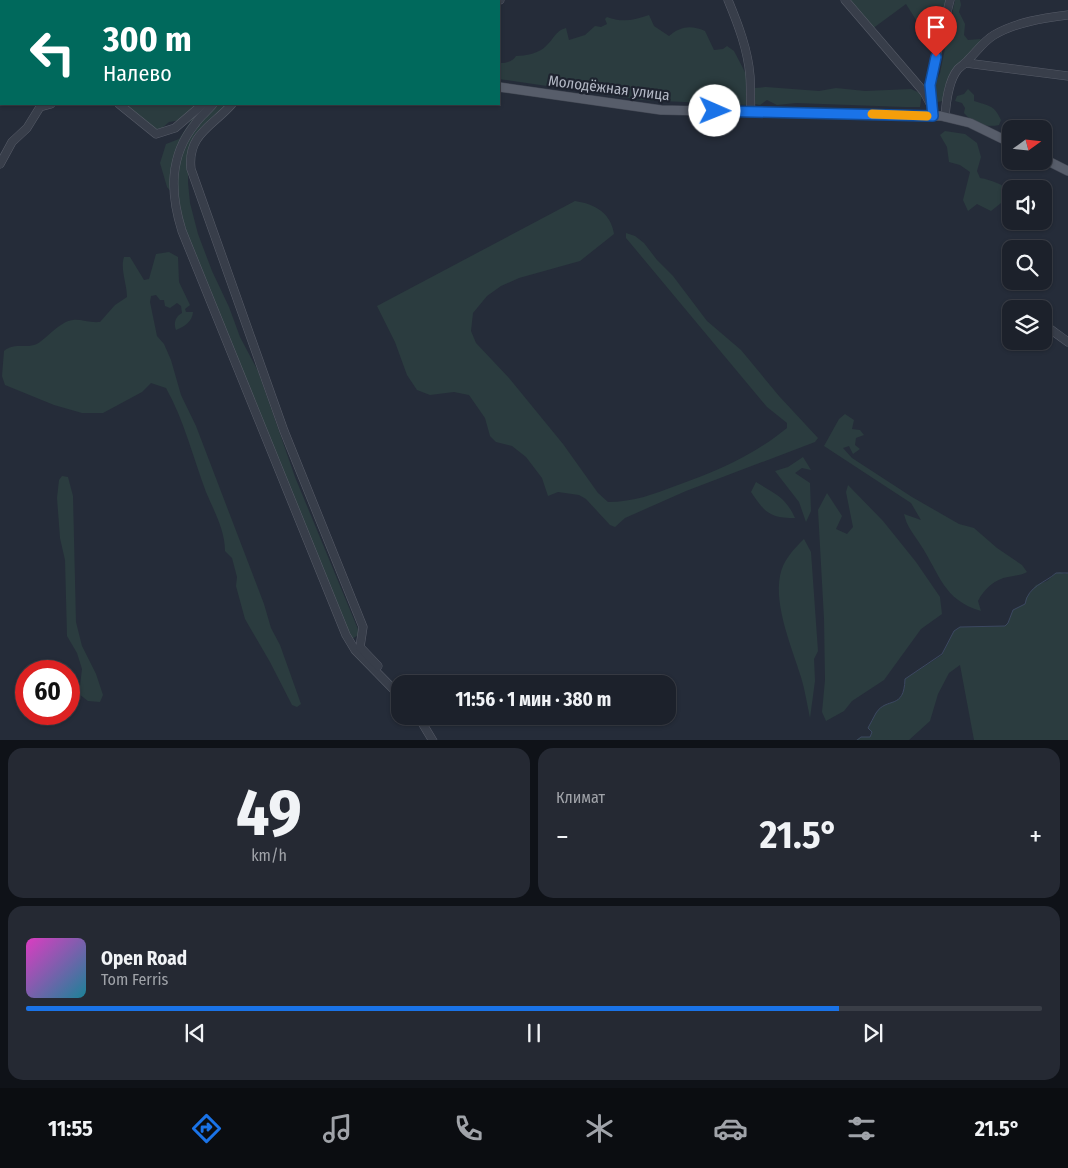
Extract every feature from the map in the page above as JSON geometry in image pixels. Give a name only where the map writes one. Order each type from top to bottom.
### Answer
[{"type":"main road","name":"Молодёжная улица","points":[[500,87],[661,110],[751,112],[933,111],[945,117],[970,123],[1002,139]]},
{"type":"main road","points":[[1052,163],[1068,170]]},
{"type":"street","points":[[728,0],[740,27],[748,63],[751,112]]},
{"type":"street","points":[[845,0],[924,92],[933,111]]},
{"type":"street","points":[[933,111],[930,85],[950,0]]},
{"type":"street","points":[[945,117],[946,104],[957,70],[984,43],[994,35],[1030,21],[1068,15]]},
{"type":"street","points":[[966,63],[1068,76]]},
{"type":"street","points":[[0,164],[12,142],[27,128],[40,107],[47,105]]},
{"type":"street","points":[[120,105],[156,134],[175,128],[202,105]]},
{"type":"street","points":[[212,105],[195,123],[178,154],[172,190],[175,211],[342,627],[356,650],[391,687]]},
{"type":"street","points":[[231,105],[206,127],[194,143],[190,158],[194,181],[216,235],[284,431],[363,627],[360,647],[386,676],[391,687]]},
{"type":"street","points":[[1052,330],[1068,342]]},
{"type":"street","points":[[424,725],[433,740]]},
{"type":"shaded area","points":[[849,0],[948,0],[933,47],[906,4],[872,29]]},
{"type":"shaded area","points":[[955,0],[960,0],[959,12],[965,24],[964,35],[968,40],[981,39],[976,48],[954,70],[943,101],[937,102],[935,88],[940,73]]},
{"type":"shaded area","points":[[649,15],[654,26],[669,36],[682,28],[695,28],[705,31],[714,50],[723,49],[727,46],[734,51],[747,76],[747,105],[642,100],[500,79],[500,63],[505,63],[516,56],[536,52],[549,43],[562,29],[566,28],[569,40],[585,35],[595,26],[601,27],[607,24],[605,19],[607,17],[618,20]]},
{"type":"shaded area","points":[[766,87],[819,91],[836,88],[865,91],[911,89],[922,94],[920,107],[796,103],[777,105],[767,100],[760,105],[755,104],[753,95],[755,88]]},
{"type":"shaded area","points":[[968,89],[974,95],[974,101],[990,106],[996,111],[1001,120],[999,125],[989,126],[980,124],[971,120],[964,113],[965,108],[962,103],[955,101],[957,96],[964,94]]},
{"type":"shaded area","points":[[126,105],[200,105],[181,120],[169,122],[162,128],[154,130]]},
{"type":"shaded area","points":[[206,105],[225,105],[199,139],[188,163],[190,203],[198,234],[212,271],[229,307],[240,337],[258,371],[295,477],[360,634],[352,639],[343,624],[191,247],[176,198],[167,187],[160,163],[166,144],[179,139],[192,119]]},
{"type":"shaded area","points":[[945,131],[965,134],[977,143],[981,157],[977,171],[980,178],[1002,185],[1002,203],[991,211],[977,204],[968,211],[963,200],[970,172],[960,165],[949,162],[947,147],[940,135]]},
{"type":"shaded area","points":[[575,201],[589,204],[606,215],[614,234],[580,261],[519,278],[501,286],[487,296],[473,313],[471,331],[476,343],[509,378],[563,444],[598,493],[608,502],[644,497],[707,474],[735,461],[762,446],[787,428],[787,423],[767,407],[626,238],[626,233],[635,236],[644,243],[673,276],[707,321],[741,350],[779,396],[818,438],[815,442],[686,491],[625,518],[615,527],[610,525],[586,499],[579,495],[558,492],[548,496],[542,478],[526,457],[512,446],[496,442],[490,436],[485,418],[469,395],[454,392],[430,395],[417,390],[407,375],[395,342],[377,306]]},
{"type":"shaded area","points":[[169,252],[178,257],[179,282],[190,305],[185,309],[186,312],[193,312],[187,323],[176,330],[175,322],[182,313],[181,306],[177,303],[170,308],[165,306],[164,300],[160,300],[156,295],[151,296],[150,302],[157,336],[164,344],[171,360],[181,395],[196,426],[264,604],[271,628],[280,645],[301,704],[297,707],[292,705],[245,619],[236,586],[237,577],[232,558],[225,551],[225,543],[218,521],[183,426],[166,388],[151,383],[142,392],[103,413],[82,413],[54,405],[5,385],[2,376],[4,351],[15,346],[37,344],[68,321],[100,322],[115,305],[127,297],[123,266],[124,257],[130,257],[144,280],[149,279],[156,254]]},
{"type":"shaded area","points":[[845,414],[854,420],[852,429],[860,430],[864,435],[856,438],[855,445],[860,449],[853,454],[849,446],[843,448],[852,458],[912,497],[959,524],[974,528],[997,548],[1022,565],[1027,572],[1003,578],[990,585],[978,601],[981,611],[958,600],[944,585],[905,519],[904,514],[921,520],[911,503],[824,446],[839,419]]},
{"type":"shaded area","points":[[803,457],[811,470],[802,468],[795,473],[810,483],[811,511],[806,522],[799,502],[775,471],[788,467]]},
{"type":"shaded area","points":[[62,476],[68,477],[73,496],[76,622],[82,646],[96,674],[103,695],[100,702],[88,701],[80,695],[82,669],[77,653],[67,636],[65,560],[60,538],[57,498],[59,480]]},
{"type":"shaded area","points":[[756,482],[783,500],[795,518],[780,517],[764,509],[751,492]]},
{"type":"shaded area","points":[[848,485],[883,521],[916,562],[940,597],[942,614],[921,629],[884,680],[852,701],[844,711],[826,721],[822,712],[825,680],[824,619],[818,510],[827,493],[842,516],[836,529],[847,534],[853,527],[846,492]]},
{"type":"shaded area","points":[[804,539],[811,552],[818,651],[814,659],[815,681],[810,718],[779,600],[780,576],[783,565],[792,551]]},
{"type":"shaded area","points":[[1060,572],[1068,573],[1068,740],[974,740],[960,665],[949,673],[938,694],[930,721],[909,740],[856,740],[861,737],[870,737],[872,732],[868,728],[876,713],[880,708],[894,702],[902,695],[905,679],[942,655],[954,631],[960,627],[1005,626],[1013,610],[1025,604],[1026,598],[1036,585],[1047,581]]},
{"type":"waterway","points":[[857,740],[861,737],[870,737],[872,732],[868,728],[876,713],[880,708],[894,702],[902,695],[905,679],[942,654],[954,631],[960,627],[1005,626],[1013,610],[1025,604],[1033,589],[1056,573],[1068,573]]},
{"type":"slow traffic","points":[[872,114],[927,116]]},
{"type":"route","points":[[715,111],[933,116],[929,91],[936,57]]}]
